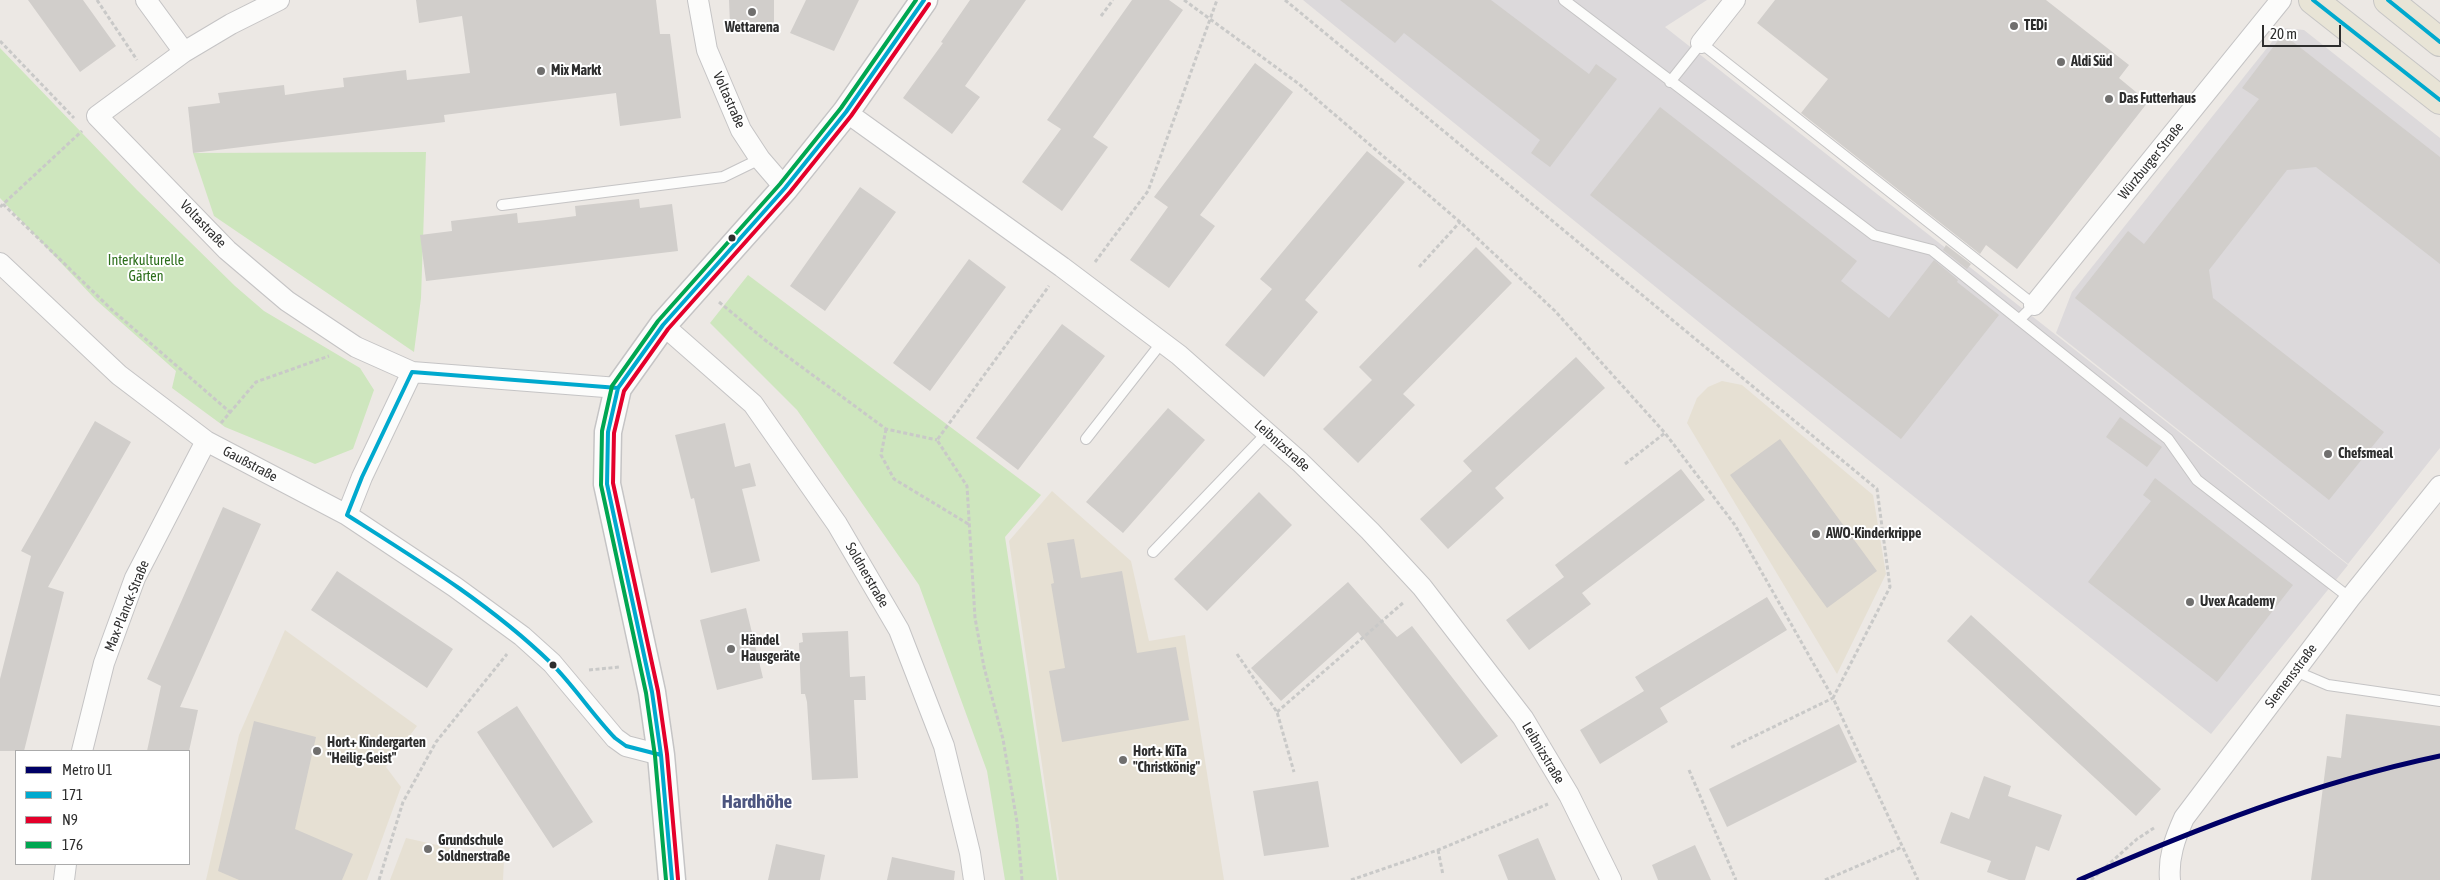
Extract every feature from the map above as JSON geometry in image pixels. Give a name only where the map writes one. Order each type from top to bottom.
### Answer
[{"type":"main road","points":[[2313,0],[2440,100]]},
{"type":"main road","points":[[2388,0],[2440,42]]},
{"type":"street","points":[[146,0],[184,52]]},
{"type":"street","points":[[91,122],[184,52],[231,24],[279,0]]},
{"type":"street","name":"Voltastraße","points":[[698,0],[707,50],[741,130],[760,159],[785,188]]},
{"type":"street","points":[[672,880],[662,756],[646,664],[607,484],[608,432],[618,388],[663,325],[785,188],[846,112],[924,0]]},
{"type":"street","points":[[1701,43],[1735,0]]},
{"type":"street","name":"Würzburger Straße","points":[[2034,305],[2281,0]]},
{"type":"street","name":"Leibnizstraße","points":[[846,112],[1062,267],[1162,342],[1268,432],[1370,531],[1422,587],[1523,718],[1569,795],[1611,880]]},
{"type":"street","name":"Voltastraße","points":[[91,122],[227,250],[287,301],[356,347],[412,372],[618,388]]},
{"type":"street","name":"Gaußstraße","points":[[0,263],[119,375],[206,441],[347,515],[456,587],[522,636],[552,663],[616,738],[626,746],[662,756]]},
{"type":"street","name":"Soldnerstraße","points":[[663,325],[753,404],[838,524],[899,630],[944,746],[970,853],[974,880]]},
{"type":"street","points":[[347,515],[362,477],[412,372]]},
{"type":"street","name":"Max-Planck-Straße","points":[[82,750],[104,663],[135,578],[206,441]]},
{"type":"street","name":"Siemensstraße","points":[[2170,880],[2168,867],[2173,843],[2184,818],[2350,598],[2440,486]]},
{"type":"street","points":[[64,880],[66,865]]},
{"type":"lane","points":[[1564,0],[1874,235],[1932,250],[2168,439],[2197,480],[2350,598]]},
{"type":"lane","points":[[1670,82],[1701,43],[2034,305]]},
{"type":"lane","points":[[502,205],[724,177],[760,159]]},
{"type":"lane","name":"Würzburger Straße","points":[[2019,320],[2034,305]]},
{"type":"lane","points":[[1086,438],[1162,342]]},
{"type":"lane","points":[[1153,552],[1268,432]]},
{"type":"lane","points":[[2295,671],[2328,685],[2440,701]]},
{"type":"path","points":[[97,0],[149,78]]},
{"type":"path","points":[[1101,16],[1112,0]]},
{"type":"path","points":[[1184,0],[1299,84],[1460,222],[1555,311],[1665,433],[1735,525],[1834,698],[1918,880]]},
{"type":"path","points":[[1081,281],[1148,191],[1217,0]]},
{"type":"path","points":[[1285,0],[1877,489],[1890,587],[1834,698],[1730,748]]},
{"type":"path","points":[[0,41],[91,122],[2,206],[111,309],[231,413]]},
{"type":"path","points":[[1419,266],[1460,222]]},
{"type":"path","points":[[937,440],[1062,267]]},
{"type":"path","points":[[698,284],[765,340],[886,429],[937,440],[967,486],[975,618],[984,668],[1003,739],[1017,822],[1022,880]]},
{"type":"path","points":[[206,441],[256,382],[356,347]]},
{"type":"path","points":[[886,429],[881,455],[894,479],[970,526]]},
{"type":"path","points":[[1625,464],[1665,433]]},
{"type":"path","points":[[1277,712],[1422,587]]},
{"type":"path","points":[[380,880],[404,802],[436,742],[522,636]]},
{"type":"path","points":[[1237,654],[1277,712],[1294,772]]},
{"type":"path","points":[[588,670],[624,667]]},
{"type":"path","points":[[1689,770],[1736,880]]},
{"type":"path","points":[[1351,880],[1438,850],[1569,795]]},
{"type":"path","points":[[2091,880],[2137,839],[2159,824]]},
{"type":"path","points":[[1825,880],[1902,847]]},
{"type":"path","points":[[1438,850],[1443,876]]},
{"type":"shaded area","points":[[1303,0],[1707,0],[1665,27],[2348,565],[2211,734],[1877,467]]},
{"type":"shaded area","points":[[2283,28],[2304,30],[2440,138],[2440,448],[2348,564],[2056,333],[2072,292]]},
{"type":"shaded area","name":"AWO-Kinderkrippe","points":[[1722,381],[1742,385],[1873,495],[1886,574],[1837,674],[1687,423],[1697,398],[1708,387]]},
{"type":"shaded area","name":"Hort+ KiTa \"Christkönig\"","points":[[1052,491],[1131,561],[1149,641],[1185,635],[1224,880],[1059,880],[1009,541]]},
{"type":"shaded area","name":"Hort+ Kindergarten \"Heilig-Geist\"","points":[[285,630],[417,726],[386,767],[401,787],[367,880],[206,880],[239,735]]},
{"type":"shaded area","name":"Grundschule Soldnerstraße","points":[[406,838],[504,860],[503,880],[390,880]]},
{"type":"green space","name":"Interkulturelle Gärten","points":[[0,48],[137,190],[235,286],[264,311],[360,368],[374,390],[353,449],[315,464],[225,427],[172,388],[176,371],[96,300],[0,198]]},
{"type":"green space","points":[[426,152],[421,298],[414,352],[214,216],[193,153]]},
{"type":"green space","points":[[748,275],[1041,495],[1005,537],[1057,880],[1005,880],[987,771],[919,585],[797,410],[710,323]]},
{"type":"building","points":[[28,0],[83,0],[116,46],[80,72]]},
{"type":"building","points":[[416,0],[656,0],[660,34],[670,34],[681,118],[620,126],[616,93],[444,115],[445,122],[193,153],[188,107],[220,103],[218,93],[284,85],[285,95],[344,87],[343,78],[406,70],[407,80],[470,73],[462,16],[419,23]]},
{"type":"building","name":"Wettarena","points":[[729,0],[774,0],[774,25],[730,25]]},
{"type":"building","points":[[806,0],[859,0],[834,51],[790,33]]},
{"type":"building","points":[[970,0],[1026,0],[965,86],[980,97],[952,134],[903,98],[943,43],[941,42]]},
{"type":"building","points":[[1132,0],[1169,0],[1183,10],[1093,137],[1108,147],[1062,211],[1022,182],[1061,129],[1047,120]]},
{"type":"building","points":[[1340,0],[1491,0],[1589,74],[1596,64],[1617,79],[1550,167],[1531,153],[1540,140],[1404,33],[1395,43]]},
{"type":"building","points":[[1775,0],[2046,0],[2129,65],[2119,78],[2148,102],[2017,269],[1986,245],[1980,254],[1801,113],[1828,79],[1757,23]]},
{"type":"building","points":[[2283,34],[2440,157],[2440,264],[2316,167],[2287,170],[2209,270],[2213,298],[2384,432],[2329,500],[2075,298],[2128,231],[2144,244],[2259,99],[2242,88]]},
{"type":"building","points":[[1255,63],[1293,92],[1200,215],[1215,226],[1169,288],[1130,260],[1168,207],[1154,197]]},
{"type":"building","points":[[1660,107],[1857,261],[1841,281],[1889,318],[1934,260],[1958,280],[1957,282],[1999,315],[1901,439],[1590,195]]},
{"type":"building","points":[[1367,151],[1405,182],[1305,300],[1318,312],[1264,377],[1225,345],[1272,289],[1260,279]]},
{"type":"building","points":[[860,187],[896,212],[825,311],[790,286]]},
{"type":"building","points":[[639,199],[640,208],[672,204],[678,251],[426,281],[420,235],[452,231],[451,221],[517,213],[518,223],[546,220],[576,216],[575,206]]},
{"type":"building","points":[[1946,245],[1971,264],[1967,269],[1943,250]]},
{"type":"building","points":[[1476,247],[1512,283],[1403,394],[1415,405],[1358,463],[1323,429],[1372,380],[1359,367]]},
{"type":"building","points":[[969,259],[1006,287],[930,391],[893,363]]},
{"type":"building","points":[[1062,324],[1105,356],[1018,470],[976,438]]},
{"type":"building","points":[[1576,357],[1605,388],[1495,488],[1504,498],[1448,549],[1420,519],[1472,471],[1463,461]]},
{"type":"building","points":[[1168,408],[1205,440],[1123,533],[1086,502]]},
{"type":"building","points":[[2120,417],[2162,447],[2147,467],[2106,437]]},
{"type":"building","points":[[95,421],[131,442],[48,587],[64,592],[24,750],[0,751],[0,679],[31,556],[21,551]]},
{"type":"building","points":[[725,423],[735,467],[750,463],[756,486],[742,489],[760,561],[711,573],[694,498],[691,499],[675,435]]},
{"type":"building","points":[[1780,439],[1877,571],[1827,608],[1730,475]]},
{"type":"building","points":[[1681,469],[1705,500],[1582,593],[1591,604],[1529,650],[1506,620],[1564,577],[1555,565]]},
{"type":"building","points":[[2155,478],[2293,585],[2217,682],[2088,582],[2151,501],[2143,495]]},
{"type":"building","points":[[1259,492],[1292,525],[1207,611],[1174,579]]},
{"type":"building","points":[[223,507],[261,524],[180,707],[198,710],[189,750],[147,750],[161,686],[147,679]]},
{"type":"building","points":[[1074,539],[1081,578],[1122,571],[1137,653],[1176,647],[1189,720],[1062,742],[1049,671],[1065,668],[1051,584],[1054,583],[1047,543]]},
{"type":"building","points":[[337,571],[453,649],[427,688],[311,610]]},
{"type":"building","points":[[1348,582],[1397,637],[1412,626],[1498,736],[1461,764],[1358,632],[1281,701],[1251,668]]},
{"type":"building","points":[[1767,597],[1787,630],[1660,708],[1668,722],[1600,764],[1580,730],[1644,691],[1635,677]]},
{"type":"building","name":"Händel Hausgeräte","points":[[746,608],[763,678],[717,690],[700,620]]},
{"type":"building","points":[[1971,615],[2161,789],[2136,816],[1947,641]]},
{"type":"building","points":[[848,631],[850,677],[865,676],[866,700],[854,700],[858,778],[812,780],[807,702],[805,694],[801,694],[799,643],[803,642],[802,633]]},
{"type":"building","points":[[517,706],[593,822],[553,848],[477,732]]},
{"type":"building","points":[[2346,714],[2440,726],[2440,880],[2311,880],[2327,756],[2341,758]]},
{"type":"building","points":[[254,721],[316,737],[295,829],[353,854],[342,880],[239,880],[218,871]]},
{"type":"building","points":[[1839,724],[1857,762],[1727,827],[1709,789]]},
{"type":"building","points":[[1984,776],[2011,786],[2008,796],[2062,815],[2049,851],[2036,846],[2025,880],[2009,880],[1987,872],[1991,861],[1940,843],[1951,812],[1969,819]]},
{"type":"building","points":[[1318,781],[1329,847],[1264,856],[1253,791]]},
{"type":"building","points":[[1538,838],[1556,880],[1508,880],[1498,855]]},
{"type":"building","points":[[776,844],[825,855],[820,880],[768,880]]},
{"type":"building","points":[[1695,845],[1711,880],[1658,880],[1652,865]]},
{"type":"building","points":[[892,857],[955,871],[954,880],[887,880]]},
{"type":"metro line","name":"U1","points":[[2079,880],[2212,825],[2302,793],[2348,779],[2440,756]]},
{"type":"transit line","name":"176","points":[[666,880],[655,756],[646,693],[601,485],[602,431],[612,386],[658,321],[780,184],[841,108],[916,0]]},
{"type":"transit line","name":"171","points":[[672,880],[661,755],[652,692],[607,484],[608,432],[618,388],[663,325],[785,188],[846,112],[924,0]]},
{"type":"transit line","name":"171","points":[[2313,0],[2440,100]]},
{"type":"transit line","name":"171","points":[[2388,0],[2440,42]]},
{"type":"transit line","name":"N9","points":[[678,879],[667,754],[658,691],[613,483],[614,433],[624,391],[668,329],[790,192],[851,116],[929,4]]},
{"type":"transit line","name":"171","points":[[618,388],[412,372],[362,477],[347,515],[453,584],[503,621],[551,663],[615,738],[626,746],[661,755]]},
{"type":"place","name":"Wettarena","points":[[752,12]]},
{"type":"place","name":"TEDi","points":[[2014,26]]},
{"type":"place","name":"Aldi Süd","points":[[2061,62]]},
{"type":"place","name":"Mix Markt","points":[[541,71]]},
{"type":"place","name":"Das Futterhaus","points":[[2109,99]]},
{"type":"place","name":"Chefsmeal","points":[[2328,454]]},
{"type":"place","name":"AWO-Kinderkrippe","points":[[1816,534]]},
{"type":"place","name":"Uvex Academy","points":[[2190,602]]},
{"type":"place","name":"Händel Hausgeräte","points":[[731,649]]},
{"type":"place","name":"Hort+ Kindergarten \"Heilig-Geist\"","points":[[317,751]]},
{"type":"place","name":"Hort+ KiTa \"Christkönig\"","points":[[1123,760]]},
{"type":"place","name":"Grundschule Soldnerstraße","points":[[428,849]]},
{"type":"district","name":"Hardhöhe","points":[[757,802]]}]
